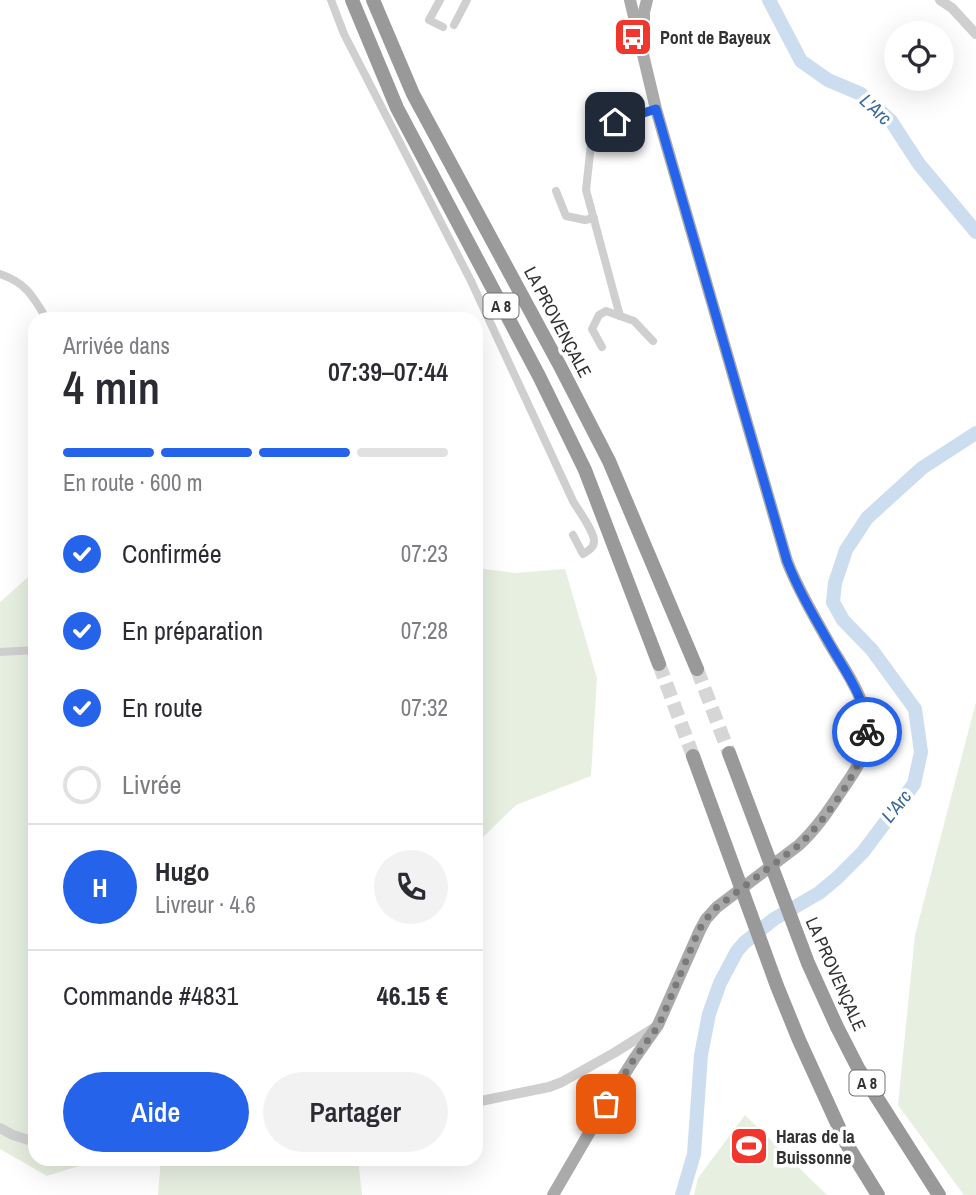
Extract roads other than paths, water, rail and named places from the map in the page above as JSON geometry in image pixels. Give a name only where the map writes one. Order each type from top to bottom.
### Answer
[{"type":"highway","name":"A 8","points":[[352,0],[397,108],[539,376],[585,470],[659,664]]},
{"type":"highway","name":"LA PROVENÇALE","points":[[373,0],[413,94],[609,461],[697,669]]},
{"type":"highway","name":"LA PROVENÇALE","points":[[729,753],[808,963],[858,1068],[939,1195]]},
{"type":"highway","name":"A 8","points":[[693,756],[777,986],[840,1131],[878,1195]]},
{"type":"main road","points":[[554,1195],[634,1059],[659,1025],[706,919],[717,907],[799,845],[820,824],[861,759],[867,725],[865,712],[855,688],[797,586],[787,561],[656,109],[630,0]]},
{"type":"main road","points":[[643,57],[643,12],[647,0]]},
{"type":"street","points":[[331,0],[344,34],[471,281],[573,500],[590,529],[593,546],[583,554],[573,535]]},
{"type":"street","points":[[454,25],[467,0]]},
{"type":"street","points":[[940,0],[952,8],[976,34]]},
{"type":"street","points":[[439,1],[429,20],[443,27]]},
{"type":"street","points":[[620,316],[586,190],[594,128],[656,109]]},
{"type":"street","points":[[556,191],[566,216],[585,220],[594,218]]},
{"type":"street","points":[[4,275],[22,284],[42,312]]},
{"type":"street","points":[[602,347],[592,329],[599,315],[606,311],[634,321],[653,341]]},
{"type":"street","points":[[0,652],[28,650]]},
{"type":"street","points":[[483,1101],[562,1082],[659,1025]]},
{"type":"street","points":[[0,1128],[28,1140]]},
{"type":"waterway","name":"L'Arc","points":[[769,0],[801,61],[828,80],[861,94],[891,121],[919,164],[976,232]]},
{"type":"waterway","name":"L'Arc","points":[[682,1195],[694,1154],[701,1055],[709,1014],[720,983],[737,951],[774,919],[819,893],[837,878],[863,852],[914,784],[921,752],[915,709],[872,650],[843,620],[833,602],[835,583],[846,550],[867,518],[922,468],[976,433]]},
{"type":"tunnel","points":[[659,664],[693,756]]},
{"type":"tunnel","points":[[697,669],[729,753]]},
{"type":"place","name":"Pont de Bayeux","points":[[633,37]]},
{"type":"place","name":"Haras de la Buissonne","points":[[749,1146]]}]
